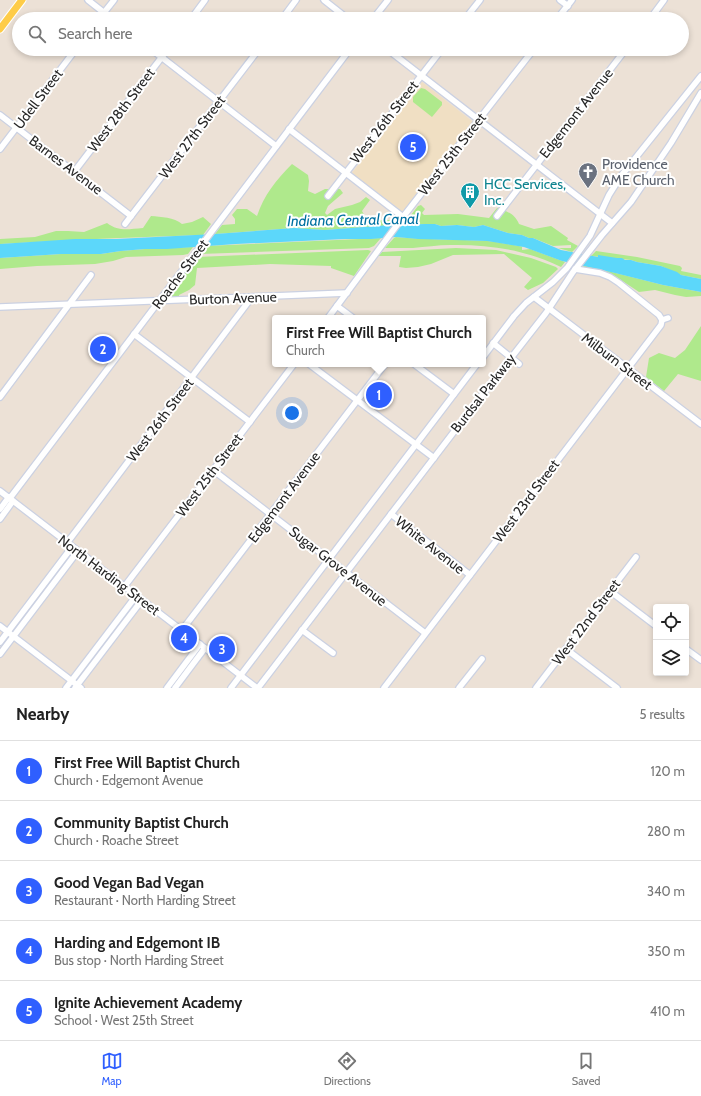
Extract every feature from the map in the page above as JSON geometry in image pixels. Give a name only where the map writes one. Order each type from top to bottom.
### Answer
[{"type":"main road","points":[[13,12],[22,0]]},
{"type":"main road","points":[[0,29],[12,13]]},
{"type":"street","points":[[88,0],[103,12]]},
{"type":"street","points":[[105,12],[114,0]]},
{"type":"street","points":[[197,12],[206,0]]},
{"type":"street","points":[[287,12],[296,0]]},
{"type":"street","points":[[324,0],[339,12]]},
{"type":"street","points":[[379,12],[388,0]]},
{"type":"street","points":[[471,12],[480,0]]},
{"type":"street","points":[[560,0],[568,6]]},
{"type":"street","points":[[563,12],[572,0]]},
{"type":"street","points":[[655,12],[664,0]]},
{"type":"street","name":"Udell Street","points":[[0,149],[71,56]]},
{"type":"street","name":"West 27th Street","points":[[125,224],[254,56]]},
{"type":"street","name":"Roache Street","points":[[0,509],[10,499],[345,56]]},
{"type":"street","points":[[396,56],[612,223]]},
{"type":"street","name":"West 26th Street","points":[[328,196],[345,172],[436,56]]},
{"type":"street","name":"West 25th Street","points":[[330,315],[402,219],[529,56]]},
{"type":"street","name":"Edgemont Avenue","points":[[497,216],[621,56]]},
{"type":"street","points":[[162,57],[276,146]]},
{"type":"street","name":"West 28th Street","points":[[74,172],[162,57]]},
{"type":"street","name":"Burdsal Parkway","points":[[486,353],[514,316],[553,282],[566,268],[593,231],[611,191],[621,176],[701,76]]},
{"type":"street","name":"Burdsal Parkway","points":[[258,688],[548,309],[591,248],[635,196],[676,135],[701,93]]},
{"type":"street","name":"Barnes Avenue","points":[[0,115],[131,216]]},
{"type":"street","points":[[289,129],[345,172],[402,219]]},
{"type":"street","points":[[576,268],[600,273],[615,280],[659,315],[662,320],[668,318]]},
{"type":"street","points":[[0,397],[91,275]]},
{"type":"street","name":"Burton Avenue","points":[[0,307],[347,293]]},
{"type":"street","name":"West 26th Street","points":[[67,543],[252,297]]},
{"type":"street","name":"Milburn Street","points":[[534,297],[701,424]]},
{"type":"street","points":[[337,306],[349,315]]},
{"type":"street","name":"West 23rd Street","points":[[384,688],[661,325],[662,320]]},
{"type":"street","points":[[134,334],[250,422]]},
{"type":"street","points":[[493,343],[519,364]]},
{"type":"street","name":"West 25th Street","points":[[124,587],[292,367]]},
{"type":"street","points":[[313,367],[434,458]]},
{"type":"street","name":"Edgemont Avenue","points":[[182,630],[383,367]]},
{"type":"street","points":[[418,367],[454,394]]},
{"type":"street","name":"Burdsal Parkway","points":[[231,688],[475,367]]},
{"type":"street","name":"Sugar Grove Avenue","points":[[213,470],[426,633]]},
{"type":"street","name":"North Harding Street","points":[[0,491],[258,688]]},
{"type":"street","name":"Roache Street","points":[[0,519],[10,499]]},
{"type":"street","name":"White Avenue","points":[[391,514],[470,575]]},
{"type":"street","points":[[0,642],[72,547]]},
{"type":"street","points":[[0,654],[78,552]]},
{"type":"street","name":"West 22nd Street","points":[[536,688],[636,557]]},
{"type":"street","points":[[610,591],[653,624]]},
{"type":"street","points":[[66,688],[136,596]]},
{"type":"street","points":[[0,626],[78,687],[142,600]]},
{"type":"street","points":[[302,630],[333,654]]},
{"type":"street","points":[[167,688],[203,646]]},
{"type":"street","points":[[176,688],[203,646]]},
{"type":"street","points":[[566,649],[617,688]]},
{"type":"street","points":[[689,651],[701,660]]},
{"type":"street","points":[[459,688],[482,659]]},
{"type":"shaded area","points":[[422,82],[473,122],[403,212],[352,173]]},
{"type":"green space","points":[[421,88],[425,89],[442,102],[442,105],[432,117],[413,102],[413,97]]},
{"type":"green space","points":[[292,164],[308,175],[308,191],[315,194],[325,189],[340,189],[343,193],[328,206],[325,213],[327,215],[335,209],[360,202],[366,197],[370,200],[362,211],[367,220],[390,220],[392,225],[325,230],[294,228],[215,234],[222,225],[235,224],[235,219],[232,215],[237,209],[247,209],[257,216],[263,201],[271,188]]},
{"type":"green space","points":[[421,205],[425,209],[422,213],[424,215],[458,214],[489,218],[497,208],[510,213],[519,224],[534,229],[551,226],[568,238],[567,240],[578,246],[572,252],[558,248],[571,248],[571,245],[553,246],[533,238],[508,233],[483,225],[474,227],[457,225],[441,226],[435,224],[404,224],[418,206]]},
{"type":"green space","points":[[151,216],[171,219],[182,224],[192,222],[203,217],[211,224],[203,235],[0,244],[0,239],[35,237],[56,231],[84,232],[107,223],[120,229],[143,228]]},
{"type":"green space","points":[[396,237],[496,242],[524,247],[522,247],[522,250],[530,249],[565,262],[561,267],[535,256],[493,247],[445,245],[413,248],[385,248]]},
{"type":"green space","points":[[381,238],[374,246],[369,248],[200,254],[206,246]]},
{"type":"green space","points":[[193,247],[188,254],[183,255],[126,257],[95,264],[0,269],[0,258],[61,254],[101,254],[145,249]]},
{"type":"green space","points":[[456,248],[496,250],[531,258],[558,269],[543,283],[528,290],[524,287],[532,278],[504,254],[453,255],[431,264],[406,268],[399,267],[401,256],[378,256],[382,252]]},
{"type":"green space","points":[[371,251],[354,276],[331,268],[331,266],[270,264],[197,268],[195,285],[179,295],[179,298],[171,298],[168,296],[197,257]]},
{"type":"green space","points":[[596,251],[637,257],[680,266],[682,268],[681,271],[701,275],[701,279],[681,275],[661,266],[631,260],[591,256]]},
{"type":"green space","points":[[584,265],[663,285],[701,292],[701,296],[686,297],[655,290],[639,292],[615,276],[582,269]]},
{"type":"green space","points":[[701,326],[701,381],[678,374],[664,391],[646,377],[649,358],[659,353],[675,358],[685,350]]},
{"type":"water","points":[[435,224],[441,226],[457,225],[474,227],[483,225],[508,233],[533,238],[561,250],[598,257],[598,255],[622,258],[625,260],[661,266],[681,275],[701,279],[701,292],[663,285],[562,261],[524,247],[487,241],[396,237],[236,244],[167,249],[145,249],[101,254],[61,254],[0,258],[0,244],[75,239],[116,239],[215,234],[294,228],[325,230],[390,225]]},
{"type":"place","name":"Ignite Achievement Academy","points":[[413,147]]},
{"type":"place","name":"Providence AME Church","points":[[588,189]]},
{"type":"place","name":"HCC Services, Inc.","points":[[470,209]]},
{"type":"place","name":"Community Baptist Church","points":[[103,349]]},
{"type":"place","name":"First Free Will Baptist Church","points":[[379,395]]},
{"type":"place","name":"Harding and Edgemont IB","points":[[184,638]]},
{"type":"place","name":"Good Vegan Bad Vegan","points":[[222,649]]},
{"type":"water label","name":"Indiana Central Canal","points":[[353,220]]}]
